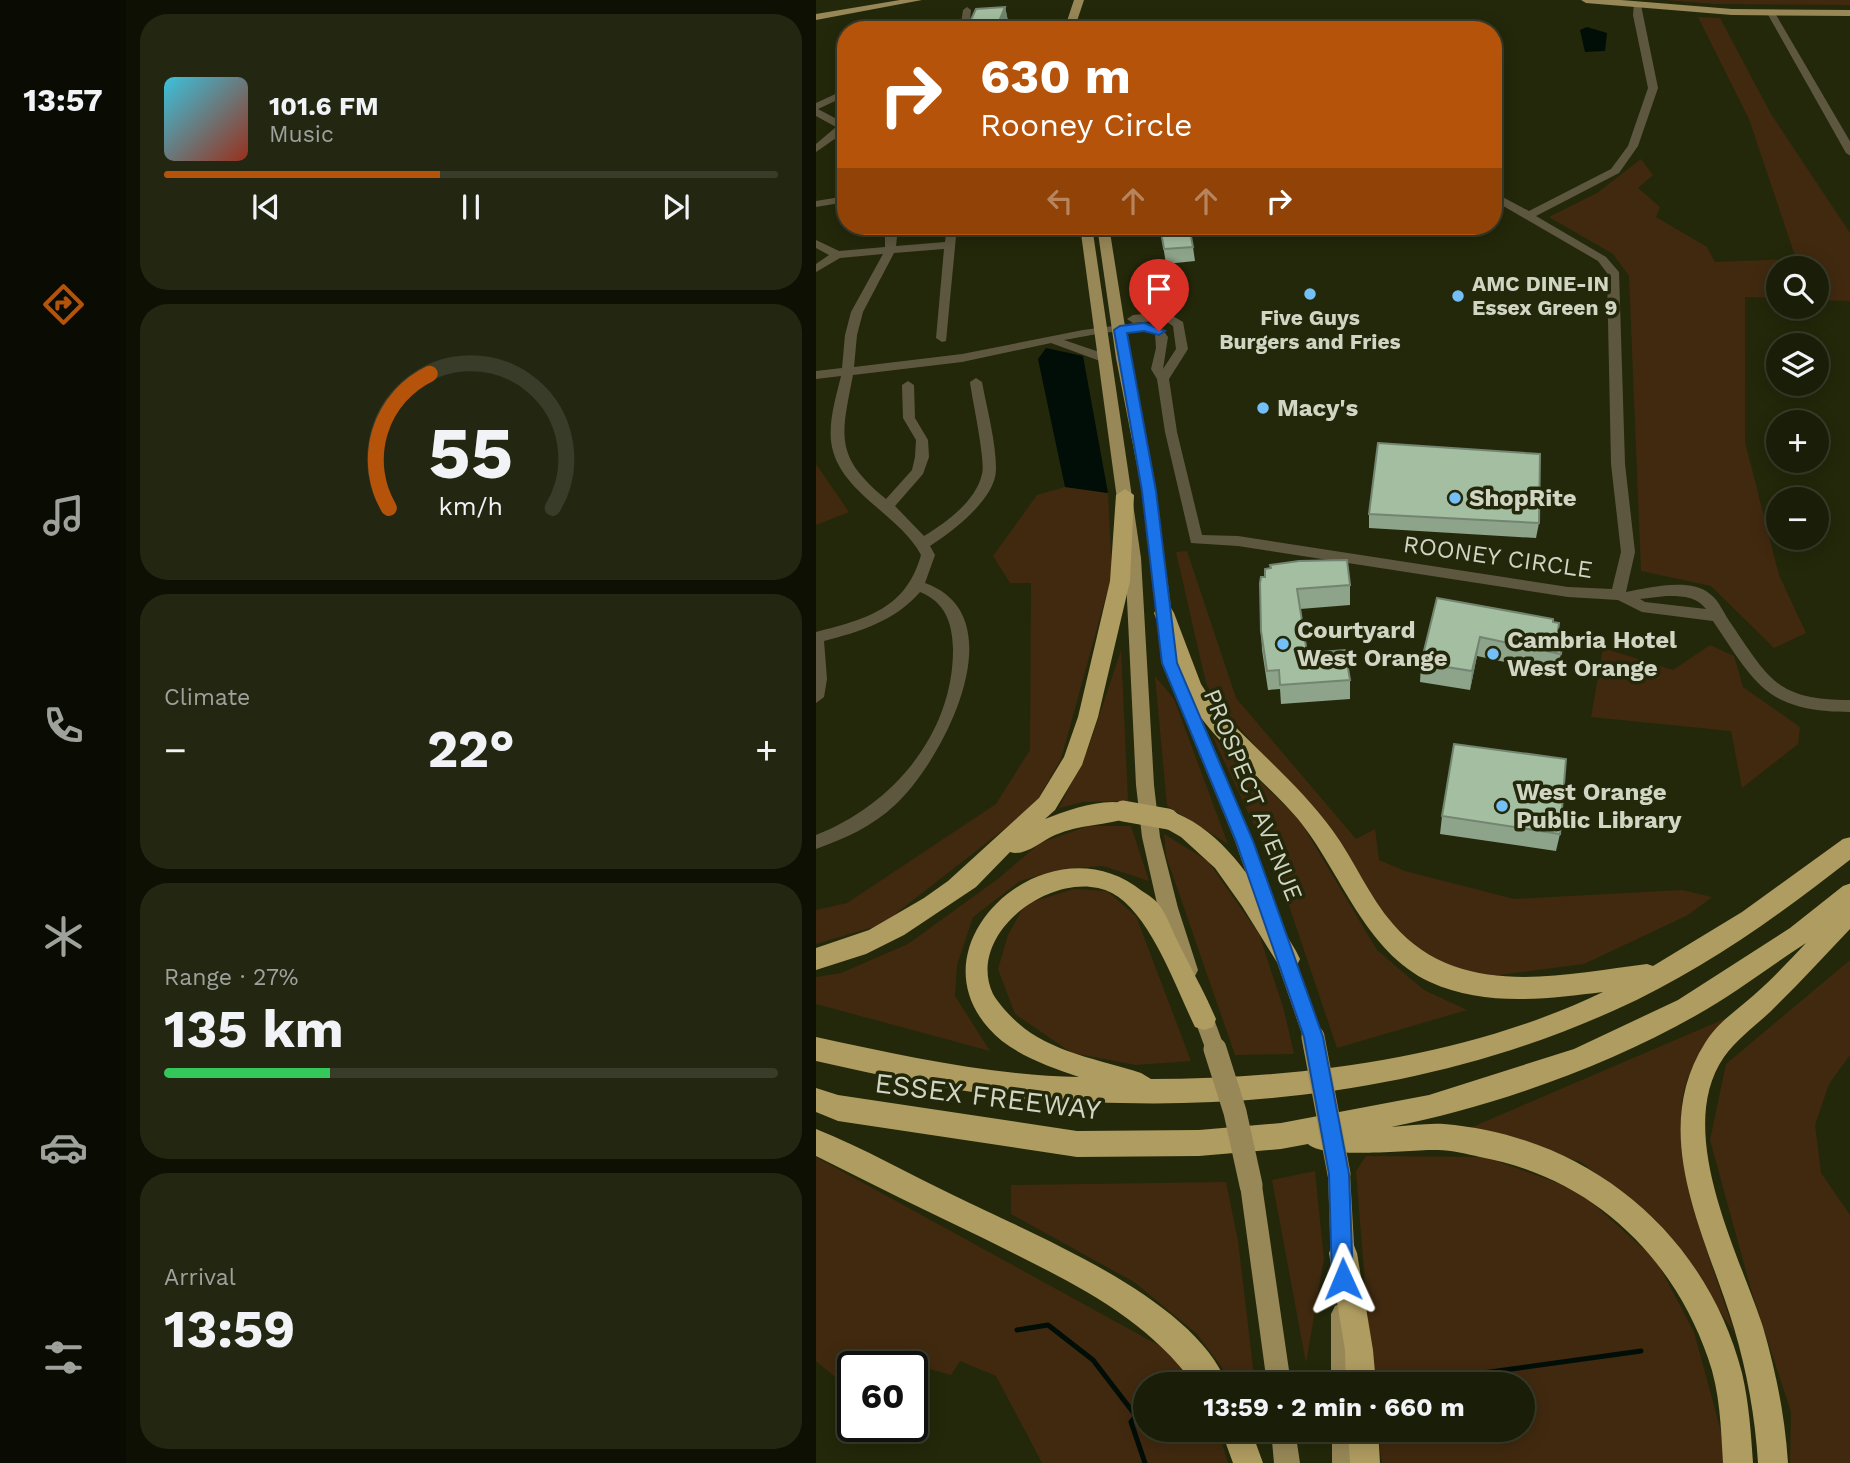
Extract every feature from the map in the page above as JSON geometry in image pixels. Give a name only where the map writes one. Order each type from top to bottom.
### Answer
[{"type":"highway","points":[[956,888],[1047,804],[1074,759],[1088,717],[1120,581],[1125,495]]},
{"type":"highway","points":[[1164,612],[1192,686],[1206,709],[1317,826],[1384,932],[1405,955],[1430,972],[1456,981],[1494,986],[1525,988],[1662,974]]},
{"type":"highway","points":[[816,959],[854,949],[912,919],[1052,824],[1091,813],[1123,811],[1168,819],[1186,828],[1216,852],[1234,874],[1288,959]]},
{"type":"highway","name":"ESSEX FREEWAY","points":[[816,1049],[890,1066],[1018,1086],[1163,1093],[1302,1085],[1498,1044],[1572,1017],[1662,974],[1746,924],[1850,846]]},
{"type":"highway","points":[[1163,1093],[1042,1051],[1009,1031],[994,1018],[979,989],[977,974],[980,944],[986,930],[1006,906],[1040,885],[1076,877],[1109,880],[1139,897],[1151,912],[1204,1019]]},
{"type":"highway","name":"ESSEX FREEWAY","points":[[816,1100],[838,1108],[1077,1144],[1199,1143],[1280,1136],[1429,1107],[1578,1060],[1687,1008],[1798,935],[1850,893]]},
{"type":"highway","points":[[1773,1463],[1773,1426],[1763,1382],[1695,1165],[1692,1139],[1693,1107],[1699,1079],[1728,1032],[1772,995],[1850,911]]},
{"type":"highway","points":[[1280,1136],[1390,1140],[1448,1137],[1510,1150],[1553,1163],[1587,1180],[1619,1202],[1654,1237],[1676,1265],[1701,1307],[1723,1359],[1734,1414],[1738,1463]]},
{"type":"highway","points":[[816,1142],[1078,1271],[1131,1303],[1166,1329],[1203,1372]]},
{"type":"highway","points":[[1343,1253],[1360,1372]]},
{"type":"highway","points":[[1240,1442],[1248,1463]]},
{"type":"highway","points":[[1364,1442],[1365,1463]]},
{"type":"main road","points":[[816,17],[877,3],[917,0]]},
{"type":"main road","points":[[1072,21],[1079,0]]},
{"type":"main road","points":[[1586,0],[1772,13],[1850,13]]},
{"type":"main road","points":[[1087,235],[1133,558],[1145,785],[1151,838],[1168,908],[1235,1112],[1251,1185],[1277,1372]]},
{"type":"main road","name":"PROSPECT AVENUE","points":[[1105,235],[1149,491],[1170,663],[1244,841],[1288,959],[1313,1037],[1339,1174],[1343,1253],[1343,1372]]},
{"type":"main road","points":[[1284,1442],[1287,1463]]},
{"type":"main road","points":[[1344,1442],[1345,1463]]},
{"type":"street","points":[[1529,215],[1615,171],[1633,146],[1653,88],[1637,5]]},
{"type":"street","points":[[965,21],[967,10]]},
{"type":"street","points":[[1772,13],[1850,153]]},
{"type":"street","points":[[816,107],[837,96]]},
{"type":"street","points":[[816,112],[837,123]]},
{"type":"street","points":[[816,149],[837,132]]},
{"type":"street","points":[[816,204],[837,200]]},
{"type":"street","name":"ROONEY CIRCLE","points":[[1120,325],[1159,331],[1163,340],[1157,369],[1163,379],[1171,432],[1196,540],[1238,541],[1568,592],[1623,596],[1629,552],[1618,464],[1613,272],[1602,259],[1502,200]]},
{"type":"street","points":[[816,697],[819,679],[816,638],[872,620],[891,610],[908,597],[922,576],[928,555],[923,544],[888,506],[854,478],[842,461],[835,442],[854,322],[890,250],[890,235]]},
{"type":"street","points":[[942,338],[951,235]]},
{"type":"street","points":[[816,243],[836,255]]},
{"type":"street","points":[[816,269],[836,255],[949,245]]},
{"type":"street","name":"ROONEY CIRCLE","points":[[1100,327],[1161,316],[1177,321],[1182,349],[1163,379]]},
{"type":"street","points":[[816,375],[951,359],[1100,327]]},
{"type":"street","points":[[1009,347],[1024,334],[1034,331],[1100,327]]},
{"type":"street","points":[[1044,340],[1078,347],[1104,358]]},
{"type":"street","points":[[923,544],[954,524],[986,484],[990,471],[976,382]]},
{"type":"street","points":[[888,506],[918,471],[922,457],[922,440],[909,418],[908,385]]},
{"type":"street","points":[[816,842],[852,826],[896,794],[929,753],[948,716],[959,678],[958,627],[947,602],[938,594],[916,585]]},
{"type":"street","points":[[1623,596],[1640,592],[1695,592],[1705,597],[1757,674],[1770,686],[1784,695],[1815,706],[1850,706]]},
{"type":"street","points":[[1623,596],[1642,607],[1717,616]]},
{"type":"shaded area","points":[[1666,0],[1850,0],[1851,5],[1714,4]]},
{"type":"shaded area","points":[[1698,17],[1720,18],[1771,114],[1850,233],[1850,301],[1829,300],[1829,256],[1795,256],[1749,119]]},
{"type":"shaded area","points":[[1587,27],[1607,33],[1605,51],[1585,52],[1580,30]]},
{"type":"shaded area","points":[[1641,159],[1653,175],[1638,188],[1660,207],[1656,217],[1707,247],[1715,262],[1766,260],[1766,298],[1745,297],[1745,442],[1766,524],[1766,550],[1773,550],[1779,575],[1806,633],[1774,648],[1711,586],[1641,571],[1629,276],[1613,254],[1549,217],[1597,193]]},
{"type":"shaded area","points":[[1046,348],[1083,356],[1108,493],[1065,487],[1038,359]]},
{"type":"shaded area","points":[[816,464],[849,512],[816,525]]},
{"type":"shaded area","points":[[1065,487],[1108,493],[1112,574],[1061,759],[1034,806],[881,925],[816,944],[816,910],[847,903],[996,804],[1030,750],[1031,583],[1010,583],[993,556],[1037,495]]},
{"type":"shaded area","points":[[1187,551],[1236,698],[1356,839],[1375,829],[1379,860],[1405,871],[1514,899],[1682,890],[1712,897],[1688,915],[1584,964],[1469,979],[1405,945],[1312,810],[1214,699],[1206,683],[1176,552]]},
{"type":"shaded area","points":[[1710,645],[1734,656],[1743,687],[1800,727],[1798,744],[1742,788],[1731,731],[1591,717],[1603,648],[1673,670]]},
{"type":"shaded area","points":[[1121,650],[1128,801],[1083,802],[1059,808],[1088,749]]},
{"type":"shaded area","points":[[1155,676],[1174,699],[1228,844],[1167,806]]},
{"type":"shaded area","points":[[1212,735],[1299,819],[1377,950],[1424,990],[1467,1010],[1337,1048],[1283,888]]},
{"type":"shaded area","points":[[1088,826],[1131,826],[1149,881],[1103,866],[1062,869],[1020,881],[973,917],[957,965],[955,996],[990,1051],[816,1004],[816,977],[841,973],[908,944],[999,878],[1040,843]]},
{"type":"shaded area","points":[[1164,834],[1208,861],[1259,934],[1284,1010],[1294,1054],[1235,1055],[1166,856]]},
{"type":"shaded area","points":[[1074,889],[1107,891],[1136,916],[1191,1061],[1136,1065],[1072,1053],[1015,1014],[998,969],[1008,935],[1025,904]]},
{"type":"shaded area","points":[[1850,960],[1850,1055],[1829,1084],[1815,1125],[1821,1173],[1850,1215],[1850,1463],[1790,1463],[1791,1412],[1752,1293],[1710,1140],[1726,1064]]},
{"type":"shaded area","points":[[1736,1014],[1703,1054],[1688,1078],[1682,1104],[1681,1135],[1694,1205],[1734,1332],[1657,1221],[1581,1162],[1470,1128]]},
{"type":"shaded area","points":[[1366,1156],[1485,1157],[1578,1190],[1656,1260],[1694,1332],[1726,1450],[1723,1463],[1382,1463],[1379,1442],[1535,1442],[1535,1372],[1372,1372],[1356,1171]]},
{"type":"shaded area","points":[[816,1157],[1180,1357],[1188,1372],[1133,1372],[1133,1442],[1222,1442],[1228,1463],[1042,1463],[996,1376],[960,1361],[951,1375],[928,1369],[928,1351],[837,1351],[835,1377],[816,1361]]},
{"type":"shaded area","points":[[1315,1171],[1324,1259],[1306,1363],[1272,1180]]},
{"type":"shaded area","points":[[1226,1182],[1238,1241],[1254,1372],[1225,1372],[1197,1334],[1134,1282],[1011,1214],[1011,1185]]},
{"type":"building","points":[[1005,7],[999,21],[970,21],[976,9]]},
{"type":"building","points":[[1162,235],[1191,235],[1193,247],[1164,249]]},
{"type":"building","name":"ShopRite","points":[[1378,443],[1540,454],[1539,523],[1369,514]]},
{"type":"building","name":"Courtyard West Orange","points":[[1347,560],[1350,585],[1297,589],[1307,653],[1345,650],[1350,680],[1280,685],[1279,670],[1267,671],[1261,631],[1260,583],[1261,577],[1265,577],[1265,569],[1271,568],[1270,565],[1299,561]]},
{"type":"building","points":[[1437,598],[1553,619],[1553,622],[1559,623],[1558,631],[1564,632],[1561,654],[1480,637],[1472,671],[1421,663]]},
{"type":"building","name":"West Orange Public Library","points":[[1454,744],[1566,759],[1560,834],[1442,816]]},
{"type":"waterway","points":[[1017,1330],[1048,1325],[1093,1360],[1133,1412]]},
{"type":"waterway","points":[[1490,1372],[1641,1351]]},
{"type":"waterway","points":[[1133,1420],[1133,1428]]},
{"type":"waterway","points":[[1138,1442],[1145,1463]]},
{"type":"place","name":"Five Guys Burgers and Fries","points":[[1310,294]]},
{"type":"place","name":"AMC DINE-IN Essex Green 9","points":[[1458,296]]},
{"type":"place","name":"Macy's","points":[[1263,408]]},
{"type":"place","name":"ShopRite","points":[[1455,498]]},
{"type":"place","name":"Courtyard West Orange","points":[[1283,644]]},
{"type":"place","name":"Cambria Hotel West Orange","points":[[1493,654]]},
{"type":"place","name":"West Orange Public Library","points":[[1502,806]]},
{"type":"route","points":[[1159,331],[1150,327],[1120,330],[1149,491],[1170,663],[1186,707],[1244,841],[1288,959],[1313,1037],[1339,1174],[1343,1279]]}]
